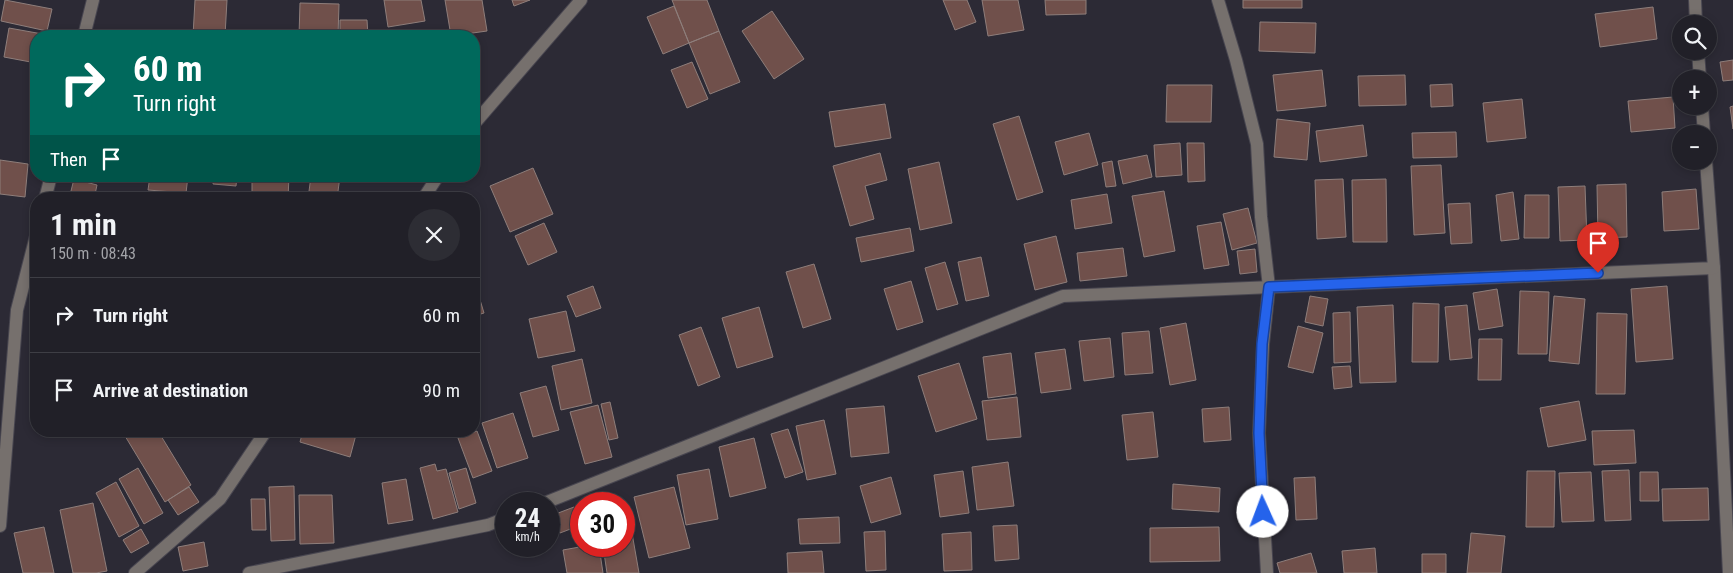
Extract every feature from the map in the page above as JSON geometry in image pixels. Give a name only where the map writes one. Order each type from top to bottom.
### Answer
[{"type":"street","points":[[86,30],[93,0]]},
{"type":"street","points":[[480,117],[581,0]]},
{"type":"street","points":[[1218,0],[1236,60],[1257,144],[1269,287],[1262,344],[1259,433],[1267,573]]},
{"type":"street","points":[[1695,0],[1696,15]]},
{"type":"street","points":[[1707,170],[1714,268],[1729,573]]},
{"type":"street","points":[[0,526],[6,385],[18,310],[30,261]]},
{"type":"street","points":[[560,497],[1063,296],[1714,268]]},
{"type":"street","points":[[134,573],[220,499],[262,437]]},
{"type":"street","points":[[249,573],[495,522]]},
{"type":"building","points":[[5,0],[52,9],[47,30],[1,21]]},
{"type":"building","points":[[195,0],[227,0],[225,30],[193,30]]},
{"type":"building","points":[[384,0],[421,0],[425,21],[388,27]]},
{"type":"building","points":[[445,0],[482,0],[487,31],[450,30]]},
{"type":"building","points":[[512,0],[530,0],[514,6]]},
{"type":"building","points":[[672,0],[707,0],[719,31],[689,43]]},
{"type":"building","points":[[943,0],[967,0],[976,22],[955,30]]},
{"type":"building","points":[[982,0],[1018,0],[1024,30],[988,36]]},
{"type":"building","points":[[1045,0],[1086,0],[1086,14],[1046,15]]},
{"type":"building","points":[[1243,0],[1302,0],[1302,8],[1243,8]]},
{"type":"building","points":[[300,3],[339,4],[338,30],[299,30]]},
{"type":"building","points":[[674,6],[689,43],[663,54],[647,17]]},
{"type":"building","points":[[1653,7],[1657,39],[1600,47],[1595,14]]},
{"type":"building","points":[[772,11],[804,59],[774,79],[742,31]]},
{"type":"building","points":[[340,20],[367,20],[368,30],[340,30]]},
{"type":"building","points":[[1260,22],[1316,23],[1315,53],[1259,51]]},
{"type":"building","points":[[9,28],[30,32],[30,62],[4,57]]},
{"type":"building","points":[[719,31],[740,82],[710,94],[689,43]]},
{"type":"building","points":[[1733,60],[1733,80],[1723,81],[1720,62]]},
{"type":"building","points":[[692,62],[708,99],[687,108],[671,70]]},
{"type":"building","points":[[1322,70],[1326,106],[1277,111],[1273,75]]},
{"type":"building","points":[[1405,75],[1406,105],[1359,106],[1358,76]]},
{"type":"building","points":[[1452,84],[1453,106],[1431,107],[1430,85]]},
{"type":"building","points":[[1167,85],[1212,85],[1211,122],[1166,122]]},
{"type":"building","points":[[1672,97],[1672,115],[1674,115],[1675,125],[1672,125],[1672,128],[1631,132],[1628,101]]},
{"type":"building","points":[[1522,99],[1526,138],[1487,142],[1483,103]]},
{"type":"building","points":[[885,104],[891,138],[835,147],[829,112]]},
{"type":"building","points":[[1733,106],[1733,129],[1730,107]]},
{"type":"building","points":[[1019,116],[1043,192],[1017,200],[993,124]]},
{"type":"building","points":[[1277,119],[1310,123],[1307,160],[1274,157]]},
{"type":"building","points":[[1363,125],[1367,156],[1320,162],[1316,131]]},
{"type":"building","points":[[1456,132],[1457,157],[1413,158],[1412,133]]},
{"type":"building","points":[[1089,133],[1098,165],[1064,175],[1055,142]]},
{"type":"building","points":[[1180,143],[1182,175],[1156,177],[1154,145]]},
{"type":"building","points":[[1187,143],[1204,143],[1205,181],[1188,182]]},
{"type":"building","points":[[880,153],[887,180],[865,186],[874,219],[850,226],[833,166]]},
{"type":"building","points":[[1147,155],[1152,177],[1123,184],[1118,161]]},
{"type":"building","points":[[0,160],[28,164],[25,197],[0,194]]},
{"type":"building","points":[[1112,161],[1116,186],[1106,187],[1102,163]]},
{"type":"building","points":[[939,162],[952,223],[920,230],[908,169]]},
{"type":"building","points":[[1441,165],[1445,233],[1414,235],[1411,166]]},
{"type":"building","points":[[533,168],[553,214],[510,232],[490,186]]},
{"type":"building","points":[[1343,179],[1346,237],[1317,239],[1315,180]]},
{"type":"building","points":[[1386,179],[1387,242],[1353,242],[1352,180]]},
{"type":"building","points":[[73,182],[86,182],[97,185],[96,192],[71,192]]},
{"type":"building","points":[[149,182],[187,182],[186,192],[148,190]]},
{"type":"building","points":[[213,182],[236,182],[236,186],[213,184]]},
{"type":"building","points":[[252,182],[289,182],[288,192],[252,192]]},
{"type":"building","points":[[310,182],[339,182],[338,192],[309,192]]},
{"type":"building","points":[[1626,184],[1627,237],[1598,238],[1597,185]]},
{"type":"building","points":[[1585,186],[1587,240],[1560,241],[1558,187]]},
{"type":"building","points":[[1696,189],[1699,229],[1664,231],[1662,192]]},
{"type":"building","points":[[1164,191],[1175,251],[1144,257],[1132,196]]},
{"type":"building","points":[[1513,192],[1519,239],[1501,241],[1496,195]]},
{"type":"building","points":[[1107,194],[1112,223],[1075,229],[1071,200]]},
{"type":"building","points":[[1525,195],[1549,195],[1549,238],[1524,238]]},
{"type":"building","points":[[1470,203],[1472,243],[1451,244],[1448,204]]},
{"type":"building","points":[[1248,208],[1257,243],[1232,250],[1223,214]]},
{"type":"building","points":[[1221,222],[1229,265],[1204,269],[1197,226]]},
{"type":"building","points":[[544,223],[557,252],[528,265],[515,236]]},
{"type":"building","points":[[910,228],[914,251],[861,262],[856,238]]},
{"type":"building","points":[[1056,236],[1067,282],[1035,290],[1024,244]]},
{"type":"building","points":[[1123,248],[1127,276],[1080,281],[1077,253]]},
{"type":"building","points":[[1255,249],[1257,272],[1240,274],[1237,251]]},
{"type":"building","points":[[981,257],[989,296],[966,301],[958,262]]},
{"type":"building","points":[[945,262],[958,304],[937,310],[925,268]]},
{"type":"building","points":[[814,264],[831,319],[803,328],[786,272]]},
{"type":"building","points":[[911,281],[923,322],[897,330],[884,289]]},
{"type":"building","points":[[593,286],[601,308],[576,317],[567,296]]},
{"type":"building","points":[[1667,286],[1673,359],[1636,362],[1631,289]]},
{"type":"building","points":[[1497,289],[1503,326],[1479,330],[1473,293]]},
{"type":"building","points":[[1520,291],[1549,292],[1547,354],[1518,354]]},
{"type":"building","points":[[1310,296],[1328,299],[1323,326],[1305,322]]},
{"type":"building","points":[[1554,296],[1585,299],[1579,364],[1549,361]]},
{"type":"building","points":[[480,300],[484,313],[480,314]]},
{"type":"building","points":[[1413,303],[1439,304],[1438,362],[1412,362]]},
{"type":"building","points":[[1393,305],[1396,382],[1360,383],[1357,307]]},
{"type":"building","points":[[1467,305],[1472,358],[1450,360],[1445,307]]},
{"type":"building","points":[[759,307],[773,357],[737,368],[722,318]]},
{"type":"building","points":[[566,311],[575,351],[538,358],[529,319]]},
{"type":"building","points":[[1350,312],[1351,362],[1334,363],[1333,313]]},
{"type":"building","points":[[1597,313],[1627,314],[1625,394],[1596,394]]},
{"type":"building","points":[[1186,323],[1196,380],[1170,385],[1160,328]]},
{"type":"building","points":[[1298,326],[1323,333],[1313,373],[1288,367]]},
{"type":"building","points":[[701,327],[720,377],[698,386],[679,335]]},
{"type":"building","points":[[1149,331],[1153,373],[1125,375],[1122,333]]},
{"type":"building","points":[[1110,338],[1114,377],[1084,381],[1079,341]]},
{"type":"building","points":[[1479,339],[1502,339],[1501,380],[1478,380]]},
{"type":"building","points":[[1065,349],[1071,389],[1041,393],[1035,353]]},
{"type":"building","points":[[1011,353],[1016,394],[988,398],[983,357]]},
{"type":"building","points":[[582,359],[592,403],[561,410],[552,366]]},
{"type":"building","points":[[959,363],[977,419],[936,432],[918,376]]},
{"type":"building","points":[[1350,366],[1352,387],[1334,389],[1332,367]]},
{"type":"building","points":[[546,386],[559,430],[533,437],[520,393]]},
{"type":"building","points":[[1017,397],[1021,437],[987,440],[982,401]]},
{"type":"building","points":[[1579,401],[1586,440],[1548,447],[1540,408]]},
{"type":"building","points":[[610,402],[618,438],[609,440],[601,404]]},
{"type":"building","points":[[598,405],[612,457],[585,464],[570,412]]},
{"type":"building","points":[[884,406],[889,453],[851,457],[846,409]]},
{"type":"building","points":[[1229,407],[1231,440],[1204,442],[1202,409]]},
{"type":"building","points":[[1153,412],[1158,457],[1127,460],[1122,415]]},
{"type":"building","points":[[513,413],[528,458],[497,468],[482,423]]},
{"type":"building","points":[[824,420],[836,474],[807,480],[796,426]]},
{"type":"building","points":[[788,429],[803,472],[785,478],[771,434]]},
{"type":"building","points":[[1634,430],[1636,463],[1594,465],[1592,431]]},
{"type":"building","points":[[126,437],[162,437],[191,485],[165,502]]},
{"type":"building","points":[[301,437],[355,437],[350,457],[300,442]]},
{"type":"building","points":[[479,437],[492,471],[473,478],[458,438]]},
{"type":"building","points":[[754,438],[766,488],[730,497],[719,447]]},
{"type":"building","points":[[1008,462],[1014,506],[977,510],[972,467]]},
{"type":"building","points":[[435,464],[437,471],[446,469],[458,512],[433,519],[420,468]]},
{"type":"building","points":[[138,468],[163,513],[144,524],[119,479]]},
{"type":"building","points":[[466,468],[476,503],[459,509],[449,473]]},
{"type":"building","points":[[709,469],[718,519],[686,525],[677,475]]},
{"type":"building","points":[[1629,470],[1631,520],[1605,521],[1602,471]]},
{"type":"building","points":[[963,471],[969,513],[940,517],[934,475]]},
{"type":"building","points":[[1527,471],[1555,471],[1554,527],[1526,527]]},
{"type":"building","points":[[1591,472],[1594,521],[1562,522],[1559,473]]},
{"type":"building","points":[[1640,472],[1658,472],[1659,501],[1640,501]]},
{"type":"building","points":[[891,477],[901,514],[871,523],[860,486]]},
{"type":"building","points":[[1315,477],[1317,519],[1296,520],[1294,478]]},
{"type":"building","points":[[406,479],[413,520],[388,524],[382,483]]},
{"type":"building","points":[[116,482],[139,526],[119,537],[96,493]]},
{"type":"building","points":[[1173,484],[1220,488],[1219,512],[1172,509]]},
{"type":"building","points":[[294,486],[295,540],[271,541],[269,487]]},
{"type":"building","points":[[189,487],[199,502],[178,515],[168,500]]},
{"type":"building","points":[[674,487],[690,548],[649,558],[635,497]]},
{"type":"building","points":[[1708,488],[1709,520],[1663,521],[1662,489]]},
{"type":"building","points":[[299,495],[332,495],[334,543],[300,544]]},
{"type":"building","points":[[251,499],[265,499],[266,530],[252,530]]},
{"type":"building","points":[[93,503],[107,571],[73,573],[60,510]]},
{"type":"building","points":[[570,509],[570,529],[560,533],[560,512]]},
{"type":"building","points":[[839,517],[840,543],[800,544],[798,519]]},
{"type":"building","points":[[1017,525],[1019,559],[995,561],[993,526]]},
{"type":"building","points":[[44,527],[54,573],[23,573],[14,533]]},
{"type":"building","points":[[1219,527],[1220,561],[1150,562],[1150,528]]},
{"type":"building","points":[[141,529],[149,543],[131,553],[123,540]]},
{"type":"building","points":[[885,531],[886,570],[866,571],[864,532]]},
{"type":"building","points":[[971,532],[972,570],[944,571],[942,534]]},
{"type":"building","points":[[1471,533],[1505,536],[1501,573],[1467,573]]},
{"type":"building","points":[[204,542],[208,566],[183,571],[178,547]]},
{"type":"building","points":[[1375,548],[1377,573],[1344,573],[1342,551]]},
{"type":"building","points":[[570,549],[570,557],[601,557],[603,573],[567,573],[563,550]]},
{"type":"building","points":[[635,550],[639,573],[607,573],[605,557],[635,557]]},
{"type":"building","points":[[822,551],[824,573],[788,573],[787,553]]},
{"type":"building","points":[[1311,553],[1317,573],[1280,573],[1277,563]]},
{"type":"building","points":[[1422,554],[1446,554],[1446,573],[1422,573]]},
{"type":"route","points":[[1263,512],[1259,433],[1262,344],[1269,287],[1598,273]]}]
